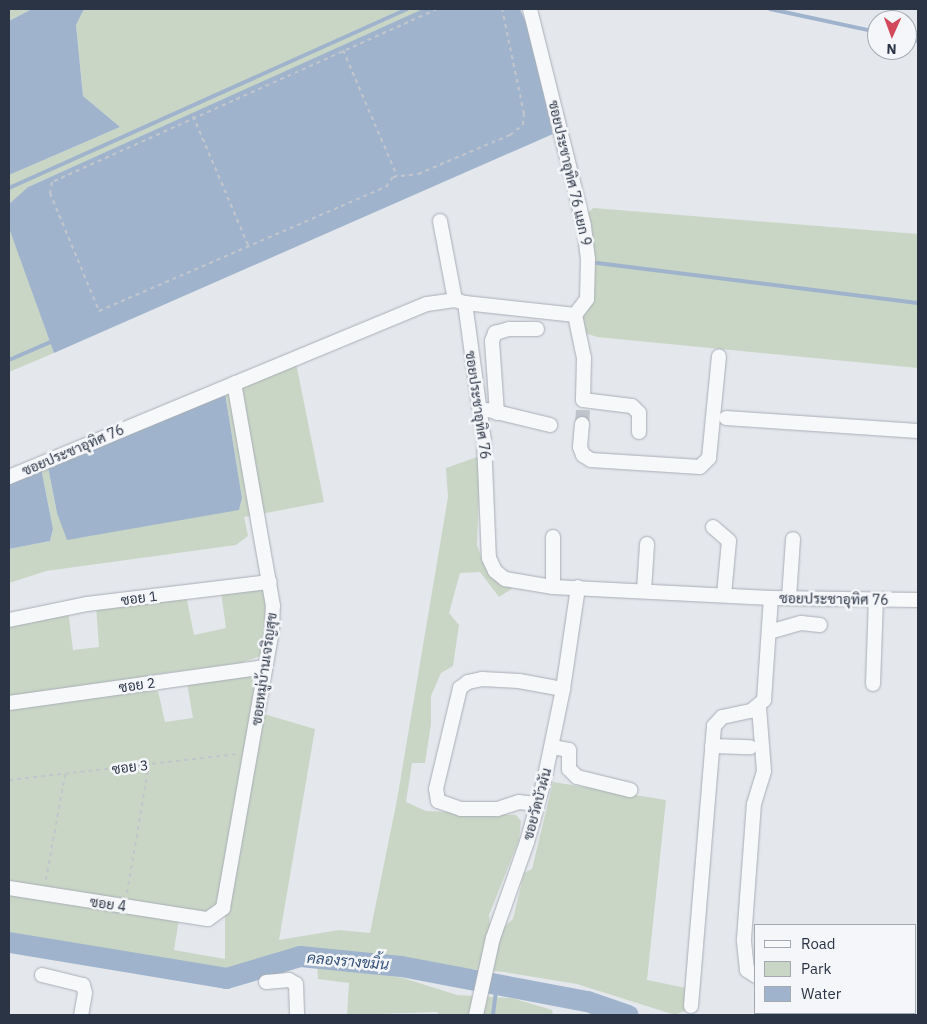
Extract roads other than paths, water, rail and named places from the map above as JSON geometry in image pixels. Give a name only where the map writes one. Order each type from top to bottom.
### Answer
[{"type":"street","name":"ซอยประชาอุทิศ 76 แยก 9","points":[[530,9],[584,226],[588,259],[587,299],[574,315]]},
{"type":"street","points":[[440,221],[460,302],[574,315],[584,358],[580,447],[583,455],[591,460],[700,467],[709,458],[719,356]]},
{"type":"street","name":"ซอยประชาอุทิศ 76","points":[[9,476],[426,304],[460,302],[478,405],[487,473],[492,564],[505,579],[553,586],[771,598],[918,600]]},
{"type":"street","points":[[497,414],[492,341],[496,333],[508,329],[537,329]]},
{"type":"street","name":"ซอยหมู่บ้านเจริญสุข","points":[[208,919],[223,908],[272,630],[270,582],[234,382]]},
{"type":"street","points":[[478,405],[497,414],[550,425]]},
{"type":"street","points":[[583,412],[632,406],[639,414],[639,432]]},
{"type":"street","points":[[726,418],[918,430]]},
{"type":"street","points":[[713,527],[729,541],[724,595]]},
{"type":"street","points":[[553,537],[553,586]]},
{"type":"street","points":[[789,598],[792,539]]},
{"type":"street","points":[[644,591],[647,544]]},
{"type":"street","name":"ซอย 1","points":[[9,620],[87,604],[270,582]]},
{"type":"street","name":"ซอยวัดบัวผัน","points":[[476,1015],[498,922],[537,804],[552,747],[563,689],[578,587]]},
{"type":"street","points":[[754,975],[747,970],[744,939],[754,804],[764,771],[759,708],[764,700],[771,598]]},
{"type":"street","points":[[873,684],[876,600]]},
{"type":"street","points":[[769,632],[801,623],[820,624]]},
{"type":"street","name":"ซอย 2","points":[[9,703],[265,667]]},
{"type":"street","points":[[537,804],[519,802],[497,809],[461,809],[438,801],[436,789],[460,688],[468,682],[482,679],[519,681],[563,689]]},
{"type":"street","points":[[691,1006],[712,746],[716,720],[759,708]]},
{"type":"street","points":[[712,746],[750,747]]},
{"type":"street","points":[[552,747],[569,750],[570,769],[577,777],[630,790]]},
{"type":"street","name":"ซอย 4","points":[[9,888],[208,919]]},
{"type":"street","points":[[42,975],[83,985],[85,993],[81,1015]]},
{"type":"street","points":[[266,982],[289,980],[296,984],[297,1015]]},
{"type":"water","points":[[32,9],[84,9],[76,25],[83,96],[120,127],[9,175],[9,21]]},
{"type":"water","points":[[423,9],[520,9],[528,27],[553,134],[54,353],[9,228],[9,204],[28,187]]},
{"type":"water","points":[[225,393],[242,498],[239,510],[67,540],[57,513],[48,467]]},
{"type":"water","points":[[41,468],[53,529],[50,541],[9,549],[9,482]]},
{"type":"waterway","points":[[9,188],[407,9]]},
{"type":"waterway","points":[[770,9],[867,30]]},
{"type":"waterway","points":[[597,263],[918,303]]},
{"type":"waterway","points":[[9,360],[55,340]]},
{"type":"waterway","name":"คลองรางขมิ้น","points":[[9,942],[226,978],[300,956],[401,966],[587,1001],[628,1015]]},
{"type":"waterway","points":[[493,1015],[497,984]]},
{"type":"tunnel","points":[[582,424],[583,410]]}]
